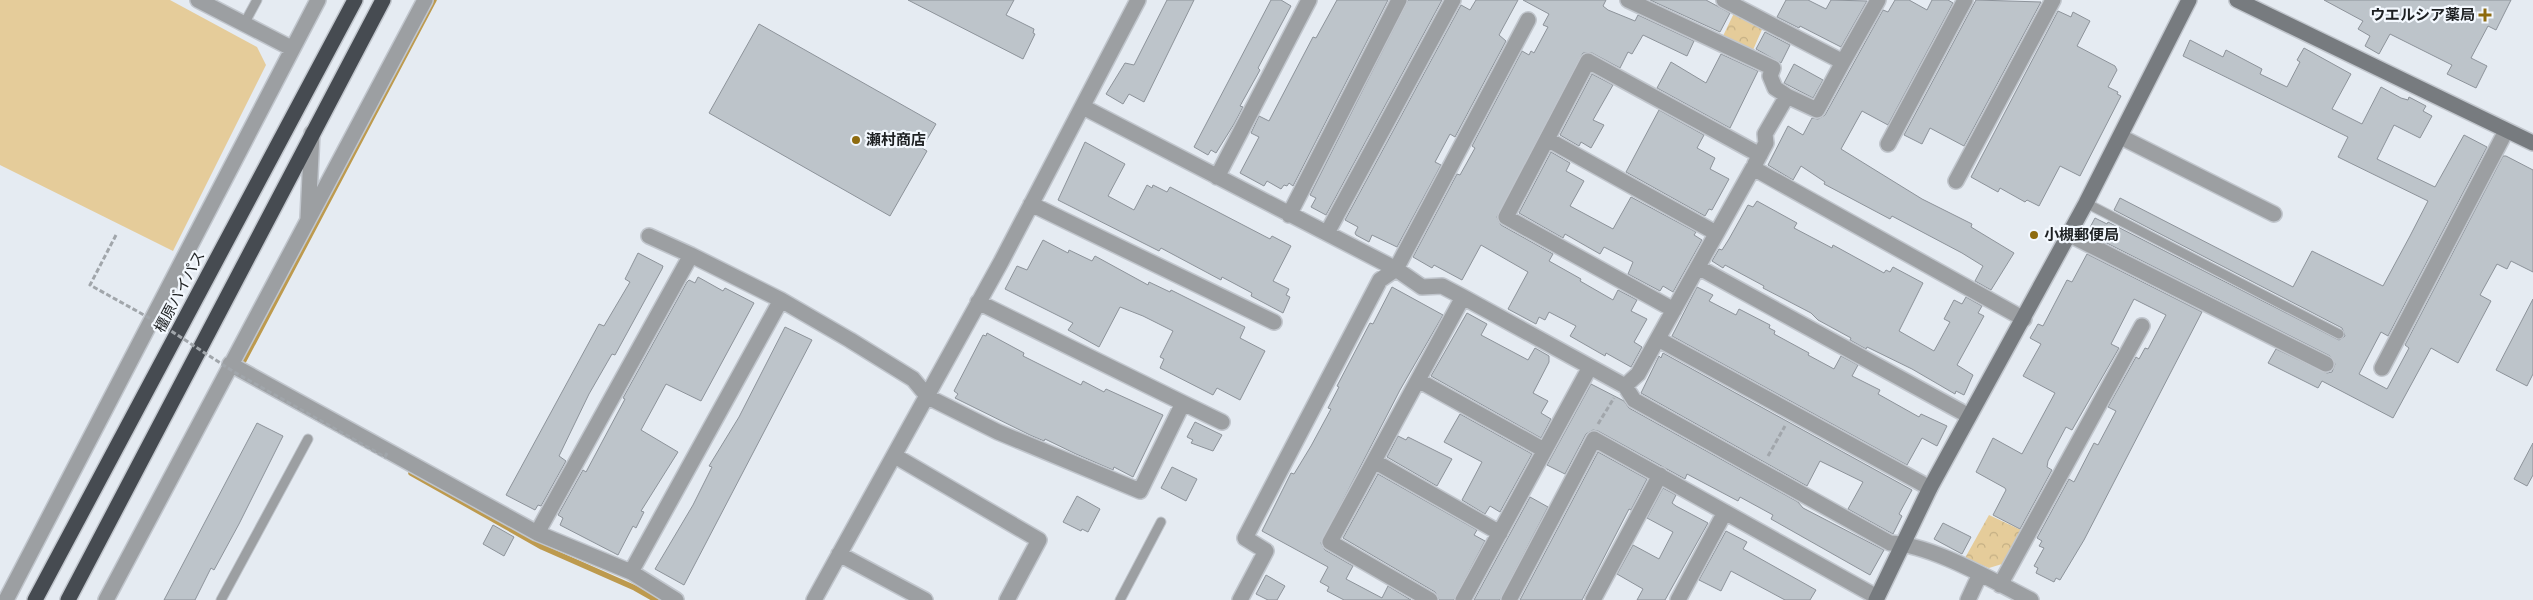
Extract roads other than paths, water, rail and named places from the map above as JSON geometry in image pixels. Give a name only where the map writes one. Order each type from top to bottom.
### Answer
[{"type":"highway","name":"橿原バイパス","points":[[35,600],[355,0]]},
{"type":"highway","points":[[68,600],[383,0]]},
{"type":"street","points":[[198,0],[291,48]]},
{"type":"street","points":[[6,600],[291,48],[318,0]]},
{"type":"street","points":[[106,600],[425,0]]},
{"type":"street","points":[[814,600],[928,397],[1138,0]]},
{"type":"street","points":[[1217,177],[1309,0]]},
{"type":"street","points":[[1289,215],[1399,0]]},
{"type":"street","points":[[1327,233],[1453,0]]},
{"type":"street","points":[[1628,0],[1772,68],[1770,76],[1775,88],[1787,96],[1817,110],[1878,0]]},
{"type":"street","points":[[1724,0],[1843,62]]},
{"type":"street","points":[[1888,144],[1965,0]]},
{"type":"street","points":[[1956,182],[2053,0]]},
{"type":"street","points":[[1509,600],[1594,439],[1877,599],[1905,544],[1930,488],[2070,235],[2121,137],[2188,0]]},
{"type":"street","points":[[2237,0],[2533,143]]},
{"type":"street","points":[[1240,600],[1266,551],[1245,538],[1380,280],[1396,268],[1528,20]]},
{"type":"street","points":[[1674,310],[1506,217],[1588,61],[2024,319]]},
{"type":"street","points":[[1625,386],[1638,374],[1757,162],[1766,143],[1766,134],[1787,96]]},
{"type":"street","points":[[1082,107],[1289,215],[1396,268],[1422,287],[1442,286],[1463,297],[1625,386],[1634,400],[1890,543],[1905,544],[1980,574],[2031,600]]},
{"type":"street","points":[[2382,368],[2506,130]]},
{"type":"street","points":[[308,222],[313,132]]},
{"type":"street","points":[[2121,137],[2274,214]]},
{"type":"street","points":[[1547,139],[1716,233]]},
{"type":"street","points":[[1031,204],[1274,322]]},
{"type":"street","points":[[2070,235],[2326,364]]},
{"type":"street","points":[[649,236],[781,300],[913,379],[928,397],[998,432],[1140,491],[1183,403]]},
{"type":"street","points":[[537,533],[691,256]]},
{"type":"street","points":[[1698,267],[1970,416]]},
{"type":"street","points":[[1430,600],[1330,542],[1463,297]]},
{"type":"street","points":[[631,572],[781,300]]},
{"type":"street","points":[[978,302],[1222,422]]},
{"type":"street","points":[[2000,585],[2142,326]]},
{"type":"street","points":[[1658,338],[1930,488]]},
{"type":"street","points":[[230,364],[537,533],[631,572],[676,600]]},
{"type":"street","points":[[1463,600],[1590,367]]},
{"type":"street","points":[[1418,380],[1544,450]]},
{"type":"street","points":[[895,456],[1038,540],[1007,600]]},
{"type":"street","points":[[1374,461],[1500,534]]},
{"type":"street","points":[[1593,600],[1660,475]]},
{"type":"street","points":[[1678,600],[1725,512]]},
{"type":"street","points":[[839,554],[925,600]]},
{"type":"street","points":[[1968,600],[1980,574]]},
{"type":"lane","points":[[244,24],[256,0]]},
{"type":"lane","points":[[2086,203],[2339,334]]},
{"type":"lane","points":[[221,600],[308,439]]},
{"type":"lane","points":[[1120,600],[1161,522]]},
{"type":"waterway","points":[[242,364],[434,0]]},
{"type":"waterway","points":[[411,473],[542,547],[635,588],[656,600]]},
{"type":"place","name":"ウエルシア薬局","points":[[2485,15]]},
{"type":"place","name":"瀬村商店","points":[[856,140]]},
{"type":"place","name":"小槻郵便局","points":[[2034,235]]}]
